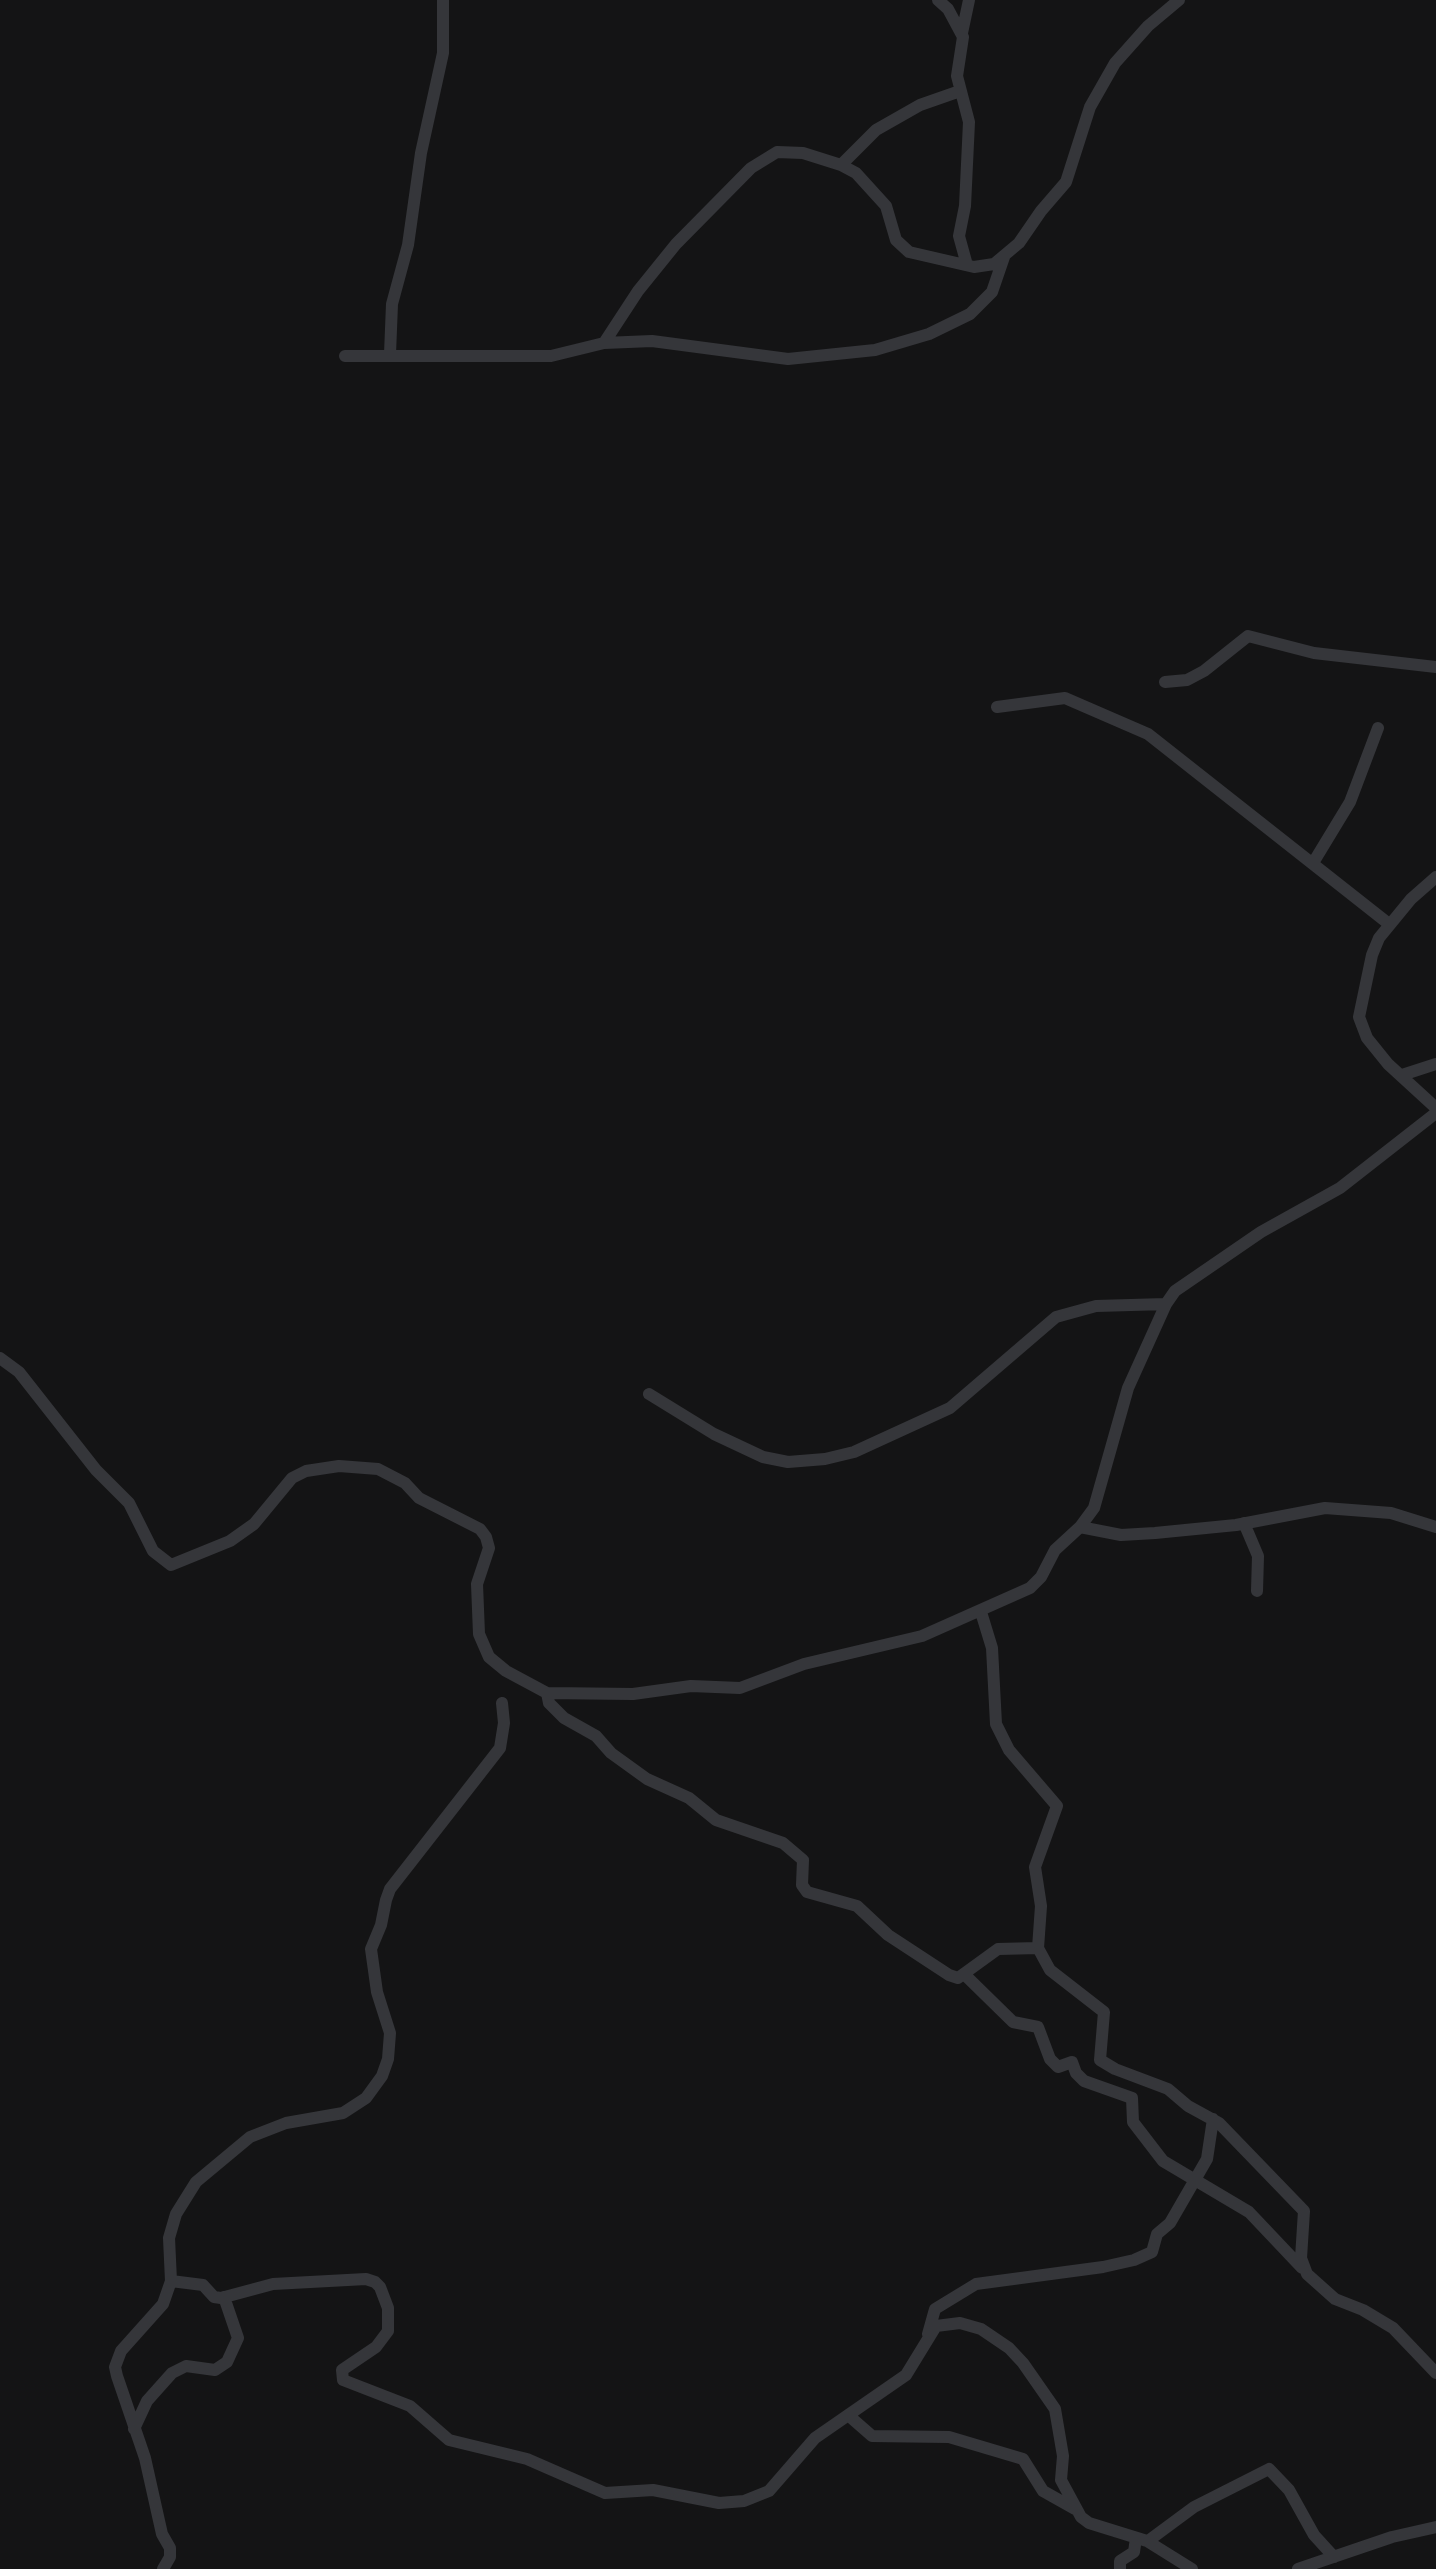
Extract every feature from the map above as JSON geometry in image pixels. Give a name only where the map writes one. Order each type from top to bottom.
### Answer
[{"type":"street","points":[[390,354],[392,304],[408,245],[421,153],[443,53],[440,22],[443,0]]},
{"type":"street","points":[[938,0],[948,9],[962,33]]},
{"type":"street","points":[[967,265],[959,236],[965,206],[969,122],[957,76],[969,0]]},
{"type":"street","points":[[345,356],[551,356],[626,340],[667,342],[788,359],[875,350],[929,334],[970,314],[992,292],[1004,257],[1066,182],[1090,107],[1115,63],[1148,26],[1176,1]]},
{"type":"street","points":[[841,165],[876,130],[920,105],[960,91]]},
{"type":"street","points":[[604,343],[638,291],[670,251],[729,187],[764,157],[782,152],[803,153],[841,165],[878,194],[903,248],[922,257],[967,265],[990,265],[1004,257]]},
{"type":"street","points":[[1165,682],[1187,680],[1204,671],[1248,636],[1314,653],[1436,667]]},
{"type":"street","points":[[997,707],[1065,698],[1137,728],[1389,924]]},
{"type":"street","points":[[1313,863],[1350,802],[1378,728]]},
{"type":"street","points":[[0,1358],[19,1372],[96,1470],[129,1503],[153,1551],[171,1565],[230,1541],[254,1524],[292,1478],[306,1471],[348,1467],[391,1473],[419,1498],[480,1529],[486,1537],[489,1548],[477,1595],[483,1645],[495,1664],[547,1693],[633,1694],[691,1686],[740,1688],[804,1664],[922,1636],[1030,1588],[1041,1577],[1055,1550],[1080,1527],[1099,1496],[1121,1408],[1166,1304],[1175,1291],[1261,1232],[1356,1177],[1436,1110],[1367,1038],[1359,1017],[1372,955],[1389,924],[1436,877]]},
{"type":"street","points":[[1402,1075],[1436,1064]]},
{"type":"street","points":[[649,1394],[714,1434],[763,1457],[788,1462],[825,1459],[854,1452],[950,1408],[992,1374],[1034,1332],[1056,1317],[1096,1306],[1166,1304]]},
{"type":"street","points":[[1080,1527],[1121,1535],[1244,1523],[1325,1508],[1391,1513],[1436,1527]]},
{"type":"street","points":[[1244,1523],[1258,1556],[1257,1591]]},
{"type":"street","points":[[981,1612],[992,1648],[996,1724],[1009,1750],[1057,1806],[1035,1867],[1041,1906],[1038,1948],[1050,1970],[1104,2012],[1100,2060],[1168,2089],[1188,2106],[1213,2119],[1304,2211],[1303,2268]]},
{"type":"street","points":[[547,1693],[549,1703],[564,1718],[596,1736],[611,1753],[647,1779],[689,1798],[716,1820],[783,1843],[803,1860],[802,1885],[807,1892],[857,1906],[888,1935],[938,1969],[958,1978],[998,1949],[1038,1948]]},
{"type":"street","points":[[163,2569],[170,2557],[170,2548],[162,2534],[145,2458],[115,2367],[132,2335],[147,2324],[163,2304],[171,2281],[169,2238],[176,2214],[196,2182],[250,2137],[271,2128],[343,2113],[366,2098],[382,2076],[388,2059],[390,2033],[377,1992],[371,1949],[386,1900],[390,1889],[500,1748],[504,1723],[502,1703]]},
{"type":"street","points":[[964,1974],[1013,2022],[1038,2027],[1050,2059],[1058,2067],[1072,2062],[1079,2078],[1132,2098],[1133,2122],[1157,2154],[1249,2212],[1335,2299],[1363,2310],[1393,2328],[1436,2373]]},
{"type":"street","points":[[171,2281],[203,2285],[214,2297],[273,2284],[366,2279],[375,2282],[388,2308],[388,2331],[376,2347],[342,2370],[343,2380],[410,2406],[449,2440],[527,2459],[605,2493],[653,2490],[732,2503],[760,2497],[790,2470],[808,2444],[906,2375],[922,2352],[935,2309],[972,2285],[1103,2267],[1149,2253],[1156,2246],[1157,2234],[1170,2223],[1197,2181],[1207,2159],[1213,2119]]},
{"type":"street","points":[[134,2429],[147,2401],[172,2373],[186,2366],[215,2370],[227,2362],[238,2338],[224,2297]]},
{"type":"street","points":[[928,2334],[936,2326],[953,2324],[981,2329],[1009,2348],[1023,2363],[1055,2409],[1063,2456],[1061,2480],[1075,2509]]},
{"type":"street","points":[[848,2415],[872,2436],[949,2437],[1023,2459],[1043,2491],[1075,2509],[1089,2523],[1142,2540],[1192,2569]]},
{"type":"street","points":[[1120,2569],[1120,2561],[1134,2552],[1142,2540],[1207,2499],[1269,2469],[1289,2490],[1314,2535],[1338,2555],[1346,2569]]},
{"type":"street","points":[[1298,2569],[1392,2537],[1436,2527]]}]
